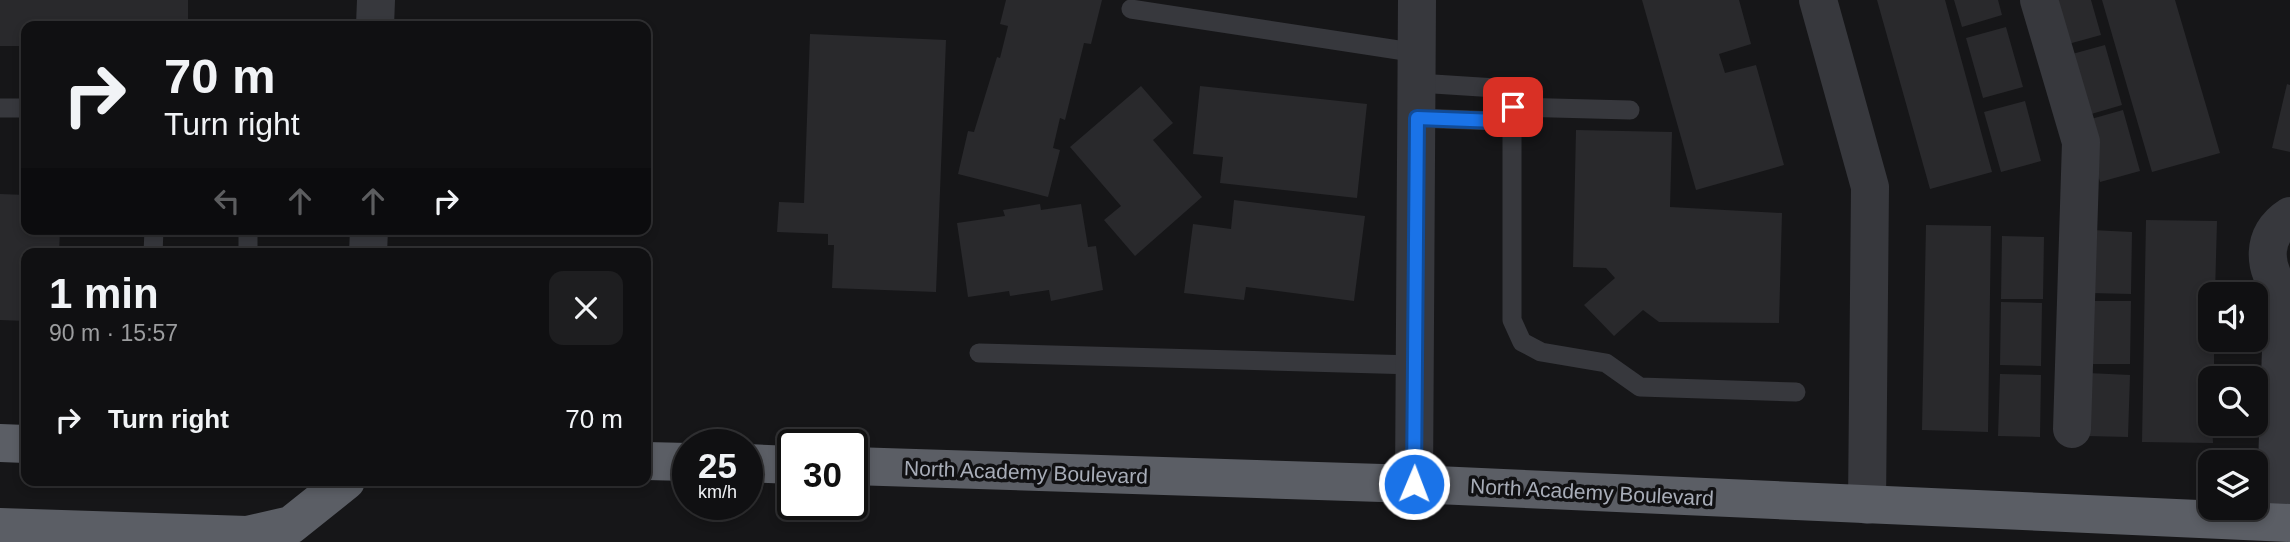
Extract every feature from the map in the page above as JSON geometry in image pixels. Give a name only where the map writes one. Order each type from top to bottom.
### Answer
[{"type":"highway","points":[[0,443],[21,444]]},
{"type":"highway","points":[[651,461],[672,462]]},
{"type":"highway","name":"North Academy Boulevard","points":[[868,467],[1414,484],[2283,522]]},
{"type":"highway","points":[[0,527],[247,535],[291,525],[340,486]]},
{"type":"street","points":[[375,21],[376,0]]},
{"type":"street","points":[[1414,484],[1417,0]]},
{"type":"street","points":[[1818,0],[1870,187],[1867,505]]},
{"type":"street","points":[[2039,0],[2081,142],[2072,429]]},
{"type":"street","points":[[2283,522],[2283,292],[2270,277],[2266,255],[2269,239],[2290,216]]},
{"type":"lane","points":[[1131,9],[1418,85],[1497,121],[1513,107],[1630,110]]},
{"type":"lane","points":[[1418,85],[1496,88],[1513,107],[1512,320],[1522,342],[1541,352],[1606,363],[1640,387],[1796,392]]},
{"type":"lane","points":[[0,108],[21,107]]},
{"type":"lane","points":[[979,354],[1415,365]]},
{"type":"building","points":[[0,0],[188,0],[188,21],[21,21],[21,46],[0,46]]},
{"type":"building","points":[[1006,0],[1102,0],[1091,44],[1084,43],[1065,120],[1060,118],[1053,148],[1060,150],[1048,197],[958,174],[968,131],[974,132],[997,57],[1000,58],[1008,26],[1000,24]]},
{"type":"building","points":[[1642,0],[1739,0],[1751,44],[1719,54],[1725,73],[1756,65],[1784,165],[1696,190]]},
{"type":"building","points":[[1877,0],[1945,0],[1992,172],[1930,189]]},
{"type":"building","points":[[1954,0],[1998,0],[2002,15],[1962,27]]},
{"type":"building","points":[[2048,0],[2091,0],[2101,35],[2061,46]]},
{"type":"building","points":[[2102,0],[2175,0],[2220,153],[2152,172]]},
{"type":"building","points":[[2006,27],[2023,87],[1983,98],[1966,38]]},
{"type":"building","points":[[810,34],[946,40],[936,292],[832,288],[834,245],[828,245],[828,234],[777,232],[779,202],[804,203]]},
{"type":"building","points":[[2105,45],[2122,105],[2081,117],[2065,56]]},
{"type":"building","points":[[2287,84],[2290,85],[2290,152],[2272,148]]},
{"type":"building","points":[[1141,86],[1173,123],[1153,140],[1202,197],[1135,256],[1104,220],[1121,206],[1070,147]]},
{"type":"building","points":[[1200,86],[1367,104],[1357,198],[1220,183],[1223,157],[1193,154]]},
{"type":"building","points":[[2025,101],[2041,161],[2001,172],[1984,112]]},
{"type":"building","points":[[2123,110],[2140,171],[2100,182],[2084,121]]},
{"type":"building","points":[[1576,130],[1672,132],[1670,207],[1782,213],[1779,323],[1659,322],[1643,310],[1614,336],[1584,305],[1615,278],[1606,268],[1573,267]]},
{"type":"building","points":[[0,194],[21,195],[21,235],[60,235],[59,248],[21,248],[21,321],[0,320]]},
{"type":"building","points":[[1234,200],[1365,216],[1354,301],[1246,287],[1244,300],[1184,293],[1193,224],[1231,229]]},
{"type":"building","points":[[1040,204],[1041,210],[1081,204],[1088,247],[1096,246],[1103,290],[1051,301],[1049,290],[1010,296],[1009,291],[968,297],[957,223],[1005,216],[1003,210]]},
{"type":"building","points":[[2146,220],[2217,221],[2215,282],[2198,282],[2198,352],[2214,352],[2214,366],[2198,366],[2198,436],[2213,436],[2213,443],[2142,442]]},
{"type":"building","points":[[1926,225],[1991,226],[1988,432],[1922,430]]},
{"type":"building","points":[[2091,230],[2132,232],[2131,294],[2090,293]]},
{"type":"building","points":[[2002,236],[2044,237],[2043,299],[2001,299]]},
{"type":"building","points":[[2090,301],[2131,301],[2130,364],[2088,364]]},
{"type":"building","points":[[2001,302],[2042,303],[2041,366],[2000,365]]},
{"type":"building","points":[[2088,373],[2130,375],[2128,437],[2087,436]]},
{"type":"building","points":[[2000,374],[2041,375],[2040,437],[1998,436]]},
{"type":"route","points":[[1414,484],[1417,118],[1497,121],[1513,107]]}]
